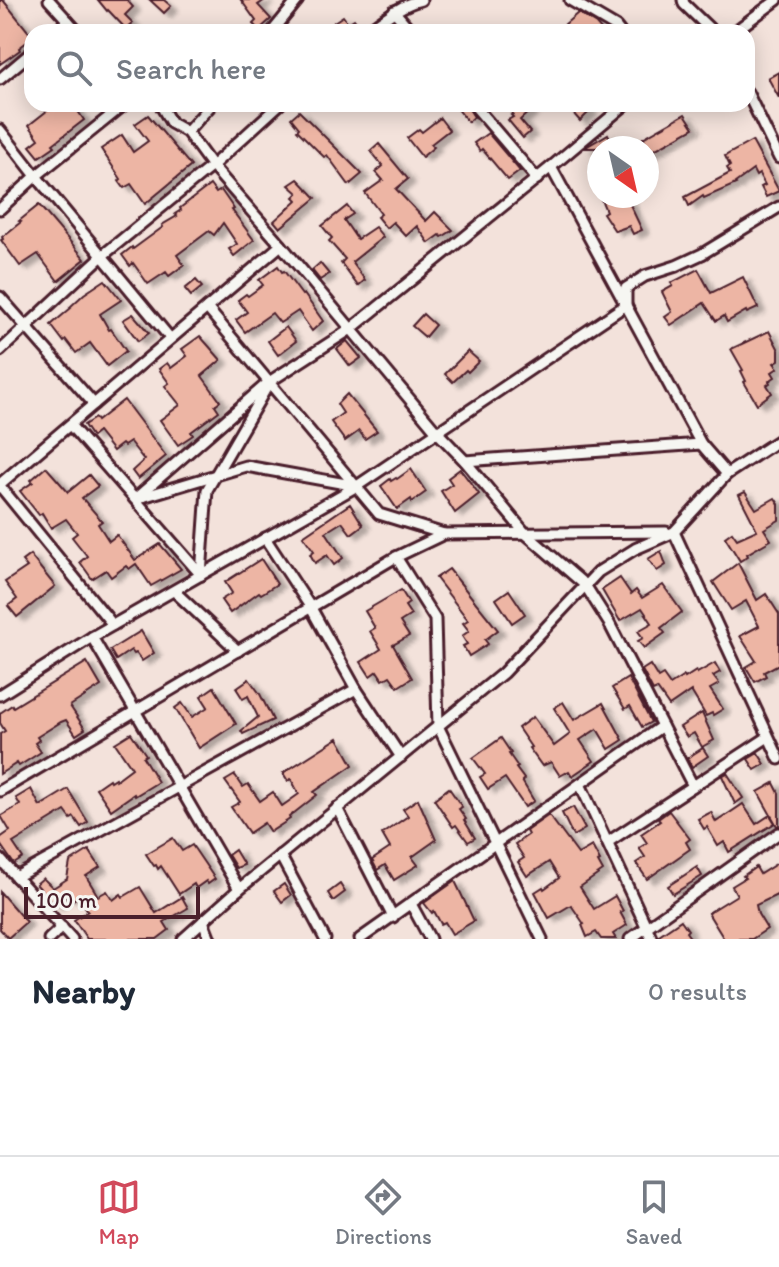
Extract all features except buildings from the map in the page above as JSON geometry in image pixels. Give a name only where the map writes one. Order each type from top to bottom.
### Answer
[{"type":"street","points":[[49,0],[71,24]]},
{"type":"street","points":[[377,24],[394,11],[421,0]]},
{"type":"street","points":[[570,0],[611,24]]},
{"type":"street","points":[[683,0],[705,24]]},
{"type":"street","points":[[745,24],[777,0]]},
{"type":"street","points":[[277,24],[292,2]]},
{"type":"street","points":[[394,11],[405,24]]},
{"type":"street","points":[[64,24],[68,21]]},
{"type":"street","points":[[0,79],[24,59]]},
{"type":"street","points":[[755,108],[779,158]]},
{"type":"street","points":[[0,209],[115,112]]},
{"type":"street","points":[[164,112],[171,123],[187,132],[212,166],[525,533],[585,585],[609,623],[693,786]]},
{"type":"street","points":[[187,132],[205,112]]},
{"type":"street","points":[[0,351],[102,256],[212,166],[271,112]]},
{"type":"street","points":[[480,112],[537,179]]},
{"type":"street","points":[[135,499],[269,382],[351,329],[616,112]]},
{"type":"street","points":[[0,130],[170,338]]},
{"type":"street","points":[[551,167],[701,444],[727,474]]},
{"type":"street","points":[[626,305],[626,288],[645,276],[702,254],[779,207]]},
{"type":"street","points":[[113,625],[0,485],[281,245]]},
{"type":"street","points":[[0,297],[94,404]]},
{"type":"street","points":[[0,695],[92,637],[357,486],[626,305]]},
{"type":"street","points":[[207,308],[379,514],[444,534],[674,532]]},
{"type":"street","points":[[201,575],[207,490],[269,382]]},
{"type":"street","points":[[70,425],[201,575]]},
{"type":"street","points":[[183,939],[239,889],[503,673],[598,572],[635,549],[674,532],[727,474],[779,440]]},
{"type":"street","points":[[465,461],[701,444]]},
{"type":"street","points":[[135,499],[246,466],[357,486]]},
{"type":"street","points":[[674,532],[779,759]]},
{"type":"street","points":[[0,791],[396,557],[444,534]]},
{"type":"street","points":[[265,538],[401,757]]},
{"type":"street","points":[[396,557],[435,619],[438,726],[542,939]]},
{"type":"street","points":[[174,591],[238,651]]},
{"type":"street","points":[[92,637],[239,889]]},
{"type":"street","points":[[16,877],[356,689]]},
{"type":"street","points":[[360,939],[662,726]]},
{"type":"street","points":[[608,842],[768,737]]},
{"type":"street","points":[[580,784],[652,939]]},
{"type":"street","points":[[337,808],[393,917]]},
{"type":"street","points":[[630,939],[779,833]]},
{"type":"street","points":[[280,855],[325,939]]},
{"type":"street","points":[[1,861],[72,939]]},
{"type":"street","points":[[411,904],[430,939]]},
{"type":"street","points":[[203,921],[210,939]]},
{"type":"street","points":[[49,939],[62,927]]}]
